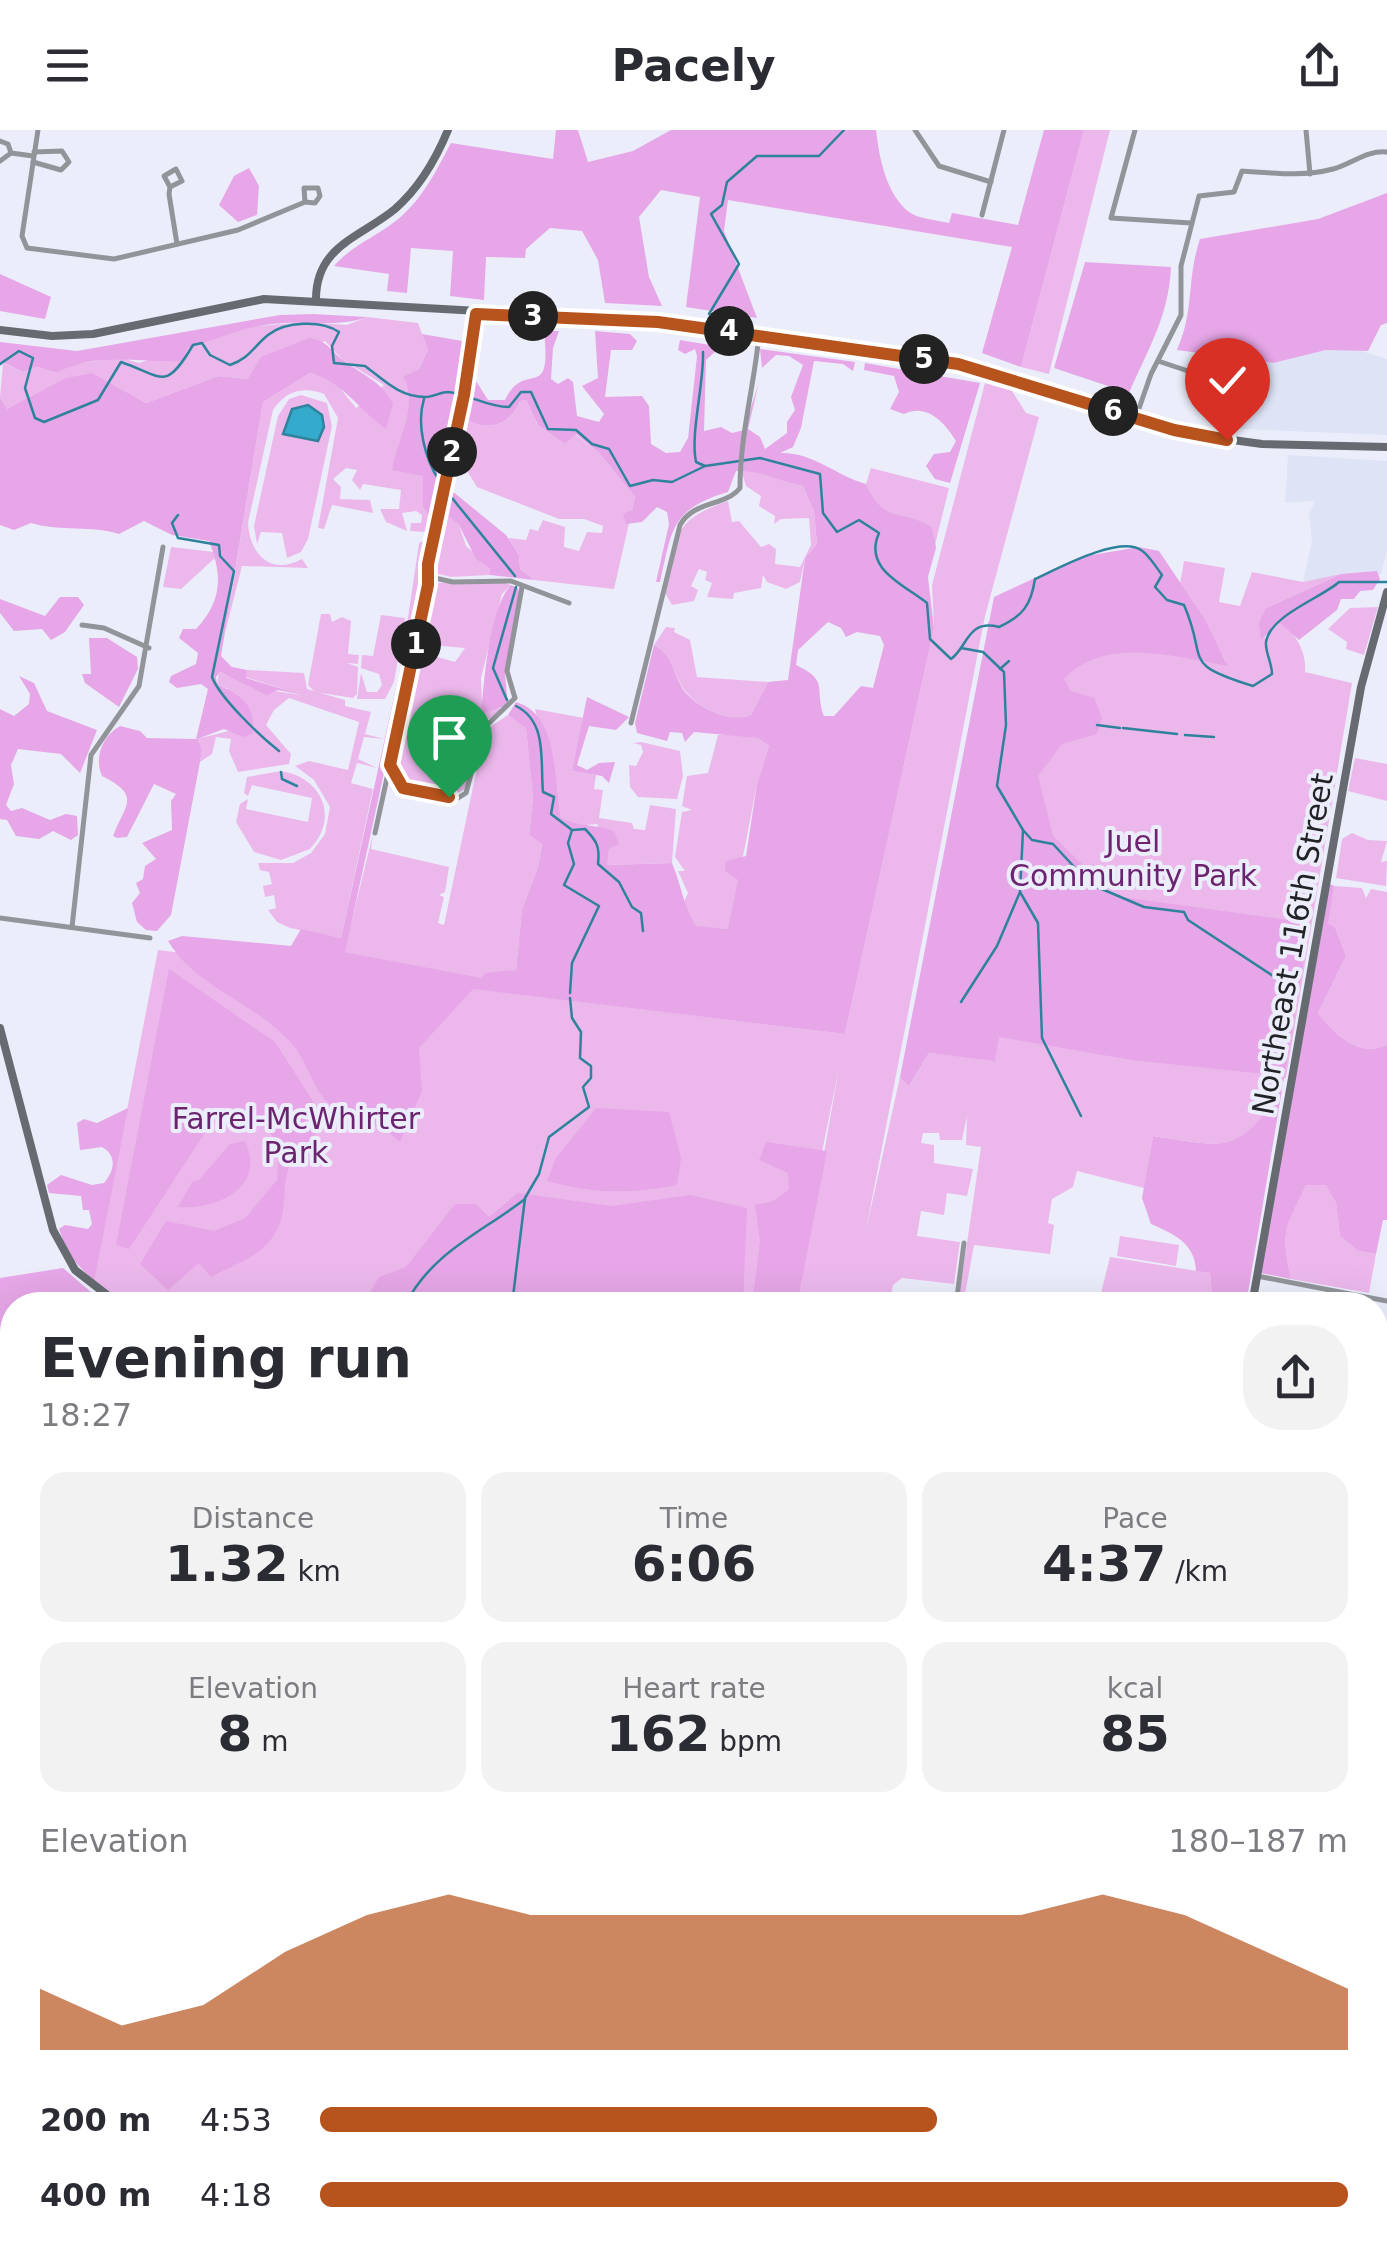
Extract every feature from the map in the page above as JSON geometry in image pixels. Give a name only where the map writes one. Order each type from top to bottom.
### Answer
[{"type":"main road","points":[[316,300],[316,285],[326,260],[409,194],[438,153],[448,130]]},
{"type":"main road","points":[[0,330],[83,335],[264,299],[658,322],[986,370],[1136,418],[1227,440],[1387,447]]},
{"type":"main road","name":"Northeast 116th Street","points":[[1254,1292],[1361,687],[1387,592]]},
{"type":"main road","points":[[0,1028],[53,1230],[75,1270],[103,1292]]},
{"type":"street","points":[[38,130],[22,244],[99,260],[238,230],[304,202]]},
{"type":"street","points":[[915,130],[935,162],[991,182]]},
{"type":"street","points":[[982,216],[1004,130]]},
{"type":"street","points":[[1135,130],[1111,218],[1191,223]]},
{"type":"street","points":[[1306,130],[1310,174]]},
{"type":"street","points":[[0,141],[8,144],[11,152]]},
{"type":"street","points":[[11,152],[34,157],[61,170],[70,162],[62,152],[34,157]]},
{"type":"street","points":[[0,161],[11,152]]},
{"type":"street","points":[[1136,418],[1181,315],[1181,266],[1200,196],[1234,192],[1242,171],[1310,174],[1336,169],[1368,153],[1387,152]]},
{"type":"street","points":[[170,188],[177,244]]},
{"type":"street","points":[[375,833],[430,577],[433,536],[463,399],[476,314]]},
{"type":"street","points":[[631,723],[680,524],[693,509],[738,494],[759,335]]},
{"type":"street","points":[[1158,361],[1210,378]]},
{"type":"street","points":[[72,927],[91,755],[95,744],[138,689],[149,648],[163,547]]},
{"type":"street","points":[[430,577],[453,582],[503,580],[568,604]]},
{"type":"street","points":[[390,765],[403,788],[458,798],[466,793],[483,729],[515,698],[507,671],[522,587]]},
{"type":"street","points":[[82,625],[114,631],[149,648]]},
{"type":"street","points":[[0,918],[150,938]]},
{"type":"street","points":[[958,1292],[964,1243]]},
{"type":"street","points":[[1257,1276],[1340,1292]]},
{"type":"shaded area","points":[[1355,349],[1387,359],[1387,435],[1219,428],[1236,360],[1273,363],[1326,350]]},
{"type":"shaded area","points":[[1288,455],[1387,461],[1387,551],[1381,574],[1303,582],[1312,541],[1309,514],[1315,501],[1285,503]]},
{"type":"green space","points":[[556,130],[578,130],[588,162],[633,151],[671,130],[876,130],[889,185],[909,212],[949,223],[952,213],[1018,225],[1044,130],[1084,130],[1021,367],[982,353],[1012,247],[728,200],[724,231],[757,318],[686,307],[700,197],[661,190],[639,217],[649,277],[662,306],[605,303],[598,260],[582,231],[550,228],[526,249],[525,258],[486,257],[484,300],[450,296],[453,251],[411,248],[407,293],[387,291],[389,274],[334,266],[406,212],[428,184],[451,143],[553,159]]},
{"type":"green space","points":[[1084,130],[1110,130],[1049,374],[1021,367]]},
{"type":"green space","points":[[249,168],[259,186],[257,215],[238,222],[219,205],[234,176]]},
{"type":"green space","points":[[1387,193],[1387,323],[1381,325],[1368,351],[1326,350],[1273,363],[1177,350],[1200,239],[1318,219]]},
{"type":"green space","points":[[1085,262],[1171,267],[1162,317],[1129,393],[1054,368]]},
{"type":"green space","points":[[0,274],[51,297],[45,319],[0,311]]},
{"type":"green space","points":[[280,315],[367,317],[250,328],[187,348],[182,361],[103,360],[57,373],[37,367],[23,372],[4,363],[0,366],[0,342],[77,351]]},
{"type":"green space","points":[[367,317],[418,323],[428,350],[419,369],[417,403],[392,469],[424,476],[423,507],[431,519],[428,532],[410,531],[411,523],[421,523],[422,515],[416,511],[402,513],[407,531],[386,522],[380,509],[399,509],[401,490],[363,484],[360,490],[352,480],[357,470],[346,468],[333,479],[341,487],[340,499],[370,500],[373,513],[332,505],[324,529],[318,528],[338,418],[324,394],[309,390],[289,394],[273,410],[248,523],[253,545],[264,559],[281,565],[302,559],[308,568],[242,566],[225,633],[263,402],[310,373],[332,378],[356,408],[384,385],[343,360],[325,341],[249,379],[218,376],[146,403],[93,373],[7,409],[0,397],[3,363],[23,372],[37,367],[57,373],[73,365],[118,357],[139,363],[246,327],[307,322],[347,325]]},
{"type":"green space","points":[[544,331],[559,331],[553,348],[551,379],[558,384],[568,378],[573,382],[577,416],[599,422],[604,414],[582,386],[598,378],[595,331],[630,334],[637,341],[632,350],[611,350],[605,397],[642,396],[649,406],[651,444],[666,453],[680,452],[688,438],[697,356],[695,349],[685,354],[678,350],[680,340],[710,345],[716,351],[706,360],[704,431],[721,427],[732,433],[744,430],[759,382],[748,429],[760,437],[765,449],[787,433],[787,422],[795,410],[791,397],[803,365],[789,356],[776,355],[762,368],[760,349],[855,362],[853,371],[843,364],[814,361],[801,428],[793,447],[780,453],[803,456],[866,484],[887,511],[932,527],[936,548],[928,577],[934,628],[845,1034],[473,989],[419,1048],[422,1091],[400,1142],[382,1129],[333,1107],[320,1093],[291,1043],[261,1016],[194,971],[168,941],[182,936],[291,946],[301,929],[341,938],[401,665],[407,667],[345,952],[481,978],[485,973],[516,970],[522,909],[542,844],[529,834],[533,798],[526,728],[508,715],[516,702],[530,709],[547,734],[561,818],[614,831],[619,844],[609,849],[607,865],[672,863],[696,926],[728,929],[738,880],[725,871],[726,861],[746,856],[757,784],[769,746],[758,738],[694,732],[685,742],[682,733],[670,732],[667,741],[637,733],[635,723],[654,645],[670,660],[685,692],[707,709],[725,716],[751,715],[768,682],[788,680],[805,558],[817,544],[814,512],[803,486],[736,471],[728,492],[695,506],[677,523],[660,582],[656,582],[669,524],[667,512],[657,507],[642,522],[626,524],[623,514],[632,510],[635,497],[599,453],[576,434],[565,444],[538,425],[526,400],[520,401],[504,421],[489,426],[463,417],[471,373],[488,400],[505,400],[521,382],[541,374]],"holes":[[[828,622],[841,628],[846,637],[857,632],[880,636],[884,645],[873,688],[861,686],[834,716],[824,716],[817,681],[796,665],[798,650]]]},
{"type":"green space","points":[[422,334],[468,342],[431,519],[423,507],[423,476],[392,470],[408,411],[408,388],[403,377],[419,369],[428,350]]},
{"type":"green space","points":[[309,338],[324,343],[377,383],[393,404],[386,429],[341,389],[310,373],[263,402],[221,656],[232,667],[247,670],[246,678],[303,695],[278,690],[267,695],[220,672],[216,677],[217,684],[249,707],[253,733],[243,737],[224,729],[197,739],[202,749],[171,915],[157,931],[146,930],[137,922],[132,903],[140,893],[136,883],[143,879],[145,866],[156,859],[142,843],[172,830],[171,801],[176,794],[154,784],[127,837],[113,836],[125,809],[126,796],[102,776],[99,755],[104,741],[120,726],[140,731],[147,738],[196,739],[208,689],[201,684],[177,688],[169,682],[171,676],[196,664],[198,653],[179,638],[183,629],[196,629],[211,608],[218,588],[214,554],[209,541],[172,535],[144,521],[119,534],[31,523],[14,530],[0,525],[0,397],[7,409],[66,378],[93,373],[146,403],[218,376],[248,379],[261,357]]},
{"type":"green space","points":[[865,363],[980,383],[950,483],[935,479],[926,466],[934,454],[950,452],[956,441],[927,412],[904,414],[890,409],[899,392],[894,376],[864,370]]},
{"type":"green space","points":[[985,383],[1012,391],[1026,413],[1039,417],[985,616],[866,1230],[900,1077],[910,1085],[929,1053],[995,1060],[998,1039],[988,622],[1226,661],[1190,597],[1178,595],[1184,561],[1225,568],[1219,602],[1240,606],[1252,572],[1303,582],[1341,574],[1266,608],[1265,640],[1279,621],[1299,643],[1305,672],[1352,683],[1286,1078],[1277,1077],[1279,1093],[1252,1128],[1240,1137],[1213,1144],[1153,1136],[1144,1188],[1077,1171],[1073,1187],[1052,1199],[1048,1223],[1054,1225],[1050,1254],[974,1245],[965,1292],[960,1292],[981,1147],[966,1145],[967,1116],[962,1140],[940,1140],[939,1133],[923,1133],[921,1143],[934,1145],[934,1163],[973,1169],[967,1196],[947,1193],[944,1215],[921,1211],[917,1236],[960,1242],[954,1284],[902,1278],[893,1285],[892,1292],[799,1292],[839,1068],[794,1292],[103,1292],[93,1285],[158,950],[845,1034],[934,628],[932,585]]},
{"type":"green space","points":[[301,395],[327,403],[332,426],[308,539],[301,552],[287,558],[282,533],[261,532],[257,544],[254,526],[278,416],[289,399]]},
{"type":"green space","points":[[526,400],[538,425],[565,444],[575,434],[599,453],[635,497],[614,589],[534,580],[520,569],[519,555],[508,538],[526,540],[530,529],[538,531],[543,520],[565,527],[564,547],[579,551],[587,532],[602,533],[603,526],[584,519],[559,519],[477,487],[459,458],[457,444],[463,417],[489,426],[504,421],[520,401]]},
{"type":"green space","points":[[871,468],[949,488],[935,545],[932,527],[880,506],[866,484]]},
{"type":"green space","points":[[741,470],[803,486],[814,512],[817,544],[805,558],[800,582],[786,589],[767,582],[763,575],[761,588],[734,593],[733,599],[707,597],[712,583],[705,580],[707,572],[699,569],[691,586],[698,590],[694,601],[672,605],[665,593],[679,534],[695,516],[728,501],[732,522],[739,521],[761,547],[769,544],[776,549],[775,564],[800,567],[811,545],[809,518],[781,519],[774,524],[775,516],[759,506],[761,496],[746,486]]},
{"type":"green space","points":[[451,490],[506,535],[519,555],[520,569],[534,580],[490,575],[490,568],[476,559],[459,525],[442,511]]},
{"type":"green space","points":[[442,511],[459,525],[466,546],[491,568],[490,575],[451,577],[431,572],[439,532],[444,526]]},
{"type":"green space","points":[[427,539],[427,579],[407,667],[401,665],[419,543]]},
{"type":"green space","points":[[171,547],[214,552],[216,557],[181,589],[163,587]]},
{"type":"green space","points":[[1139,547],[1159,551],[1204,618],[1228,666],[1164,655],[1120,653],[1081,665],[1064,679],[1071,691],[1094,698],[1102,718],[1097,734],[1062,744],[1038,776],[1053,836],[1115,896],[1310,923],[1248,1292],[1212,1292],[1210,1273],[1196,1271],[1187,1246],[1151,1224],[1142,1198],[1153,1136],[1213,1144],[1239,1137],[1264,1114],[1279,1093],[1275,1075],[1132,1060],[999,1037],[995,1061],[929,1053],[909,1086],[900,1077],[994,597],[1080,557]]},
{"type":"green space","points":[[1377,571],[1380,579],[1373,590],[1360,591],[1354,599],[1341,599],[1337,610],[1299,640],[1279,622],[1261,640],[1259,623],[1266,608],[1341,574]]},
{"type":"green space","points":[[437,583],[511,585],[502,594],[481,678],[482,703],[503,710],[485,721],[478,734],[446,726],[446,730],[477,737],[465,789],[458,793],[407,782],[395,769],[394,758],[415,657],[423,653],[455,662],[465,648],[419,644],[431,589]]},
{"type":"green space","points":[[511,585],[518,588],[520,597],[505,675],[508,705],[481,714],[497,610]]},
{"type":"green space","points":[[60,597],[78,597],[84,605],[65,632],[51,640],[42,629],[14,631],[0,613],[0,599],[45,616]]},
{"type":"green space","points":[[1378,607],[1364,655],[1346,649],[1347,642],[1328,629],[1350,608]]},
{"type":"green space","points":[[321,614],[330,614],[332,622],[342,617],[351,621],[348,654],[359,655],[358,664],[347,663],[358,667],[357,694],[353,698],[315,692],[308,685]]},
{"type":"green space","points":[[381,615],[405,618],[394,682],[385,699],[357,699],[361,673],[367,692],[377,692],[382,685],[379,674],[361,668],[362,655],[373,656]]},
{"type":"green space","points":[[666,627],[675,628],[674,632],[690,640],[697,677],[768,682],[751,715],[725,716],[692,698],[670,660],[654,645]]},
{"type":"green space","points":[[89,638],[107,638],[137,657],[138,669],[119,707],[85,683],[82,674],[91,674]]},
{"type":"green space","points":[[247,670],[304,673],[307,689],[345,700],[345,706],[371,712],[365,734],[384,739],[364,737],[358,759],[377,768],[357,763],[351,783],[373,789],[341,938],[277,922],[268,910],[276,908],[274,895],[265,897],[263,886],[272,884],[269,872],[260,870],[258,863],[293,863],[311,853],[325,834],[330,807],[314,780],[295,766],[309,761],[348,770],[359,722],[289,698],[274,710],[266,725],[291,754],[289,764],[238,772],[229,751],[231,739],[216,737],[212,754],[200,762],[202,749],[196,739],[233,730],[228,689],[217,684],[219,672],[261,689],[302,695],[245,677]]},
{"type":"green space","points":[[19,676],[34,683],[47,711],[97,730],[80,773],[61,754],[18,749],[11,765],[14,784],[6,805],[11,811],[22,808],[50,820],[66,814],[77,816],[78,835],[71,840],[53,831],[39,839],[16,836],[7,820],[0,819],[0,709],[14,716],[29,704],[30,694]]},
{"type":"green space","points":[[587,697],[629,717],[616,730],[589,726],[577,765],[587,770],[599,763],[615,762],[609,783],[602,776],[572,771]]},
{"type":"green space","points":[[535,709],[584,718],[572,771],[596,775],[594,789],[603,790],[599,818],[632,823],[634,829],[645,830],[650,805],[676,809],[672,863],[606,865],[609,849],[597,824],[576,826],[561,818]]},
{"type":"green space","points":[[508,715],[526,727],[533,798],[529,833],[542,843],[538,867],[522,909],[516,970],[482,979],[344,952],[373,834],[371,849],[449,867],[445,892],[439,895],[444,897],[438,923],[444,925],[485,730]]},
{"type":"green space","points":[[718,735],[758,738],[769,746],[757,784],[729,929],[696,927],[683,904],[688,893],[678,871],[685,871],[675,857],[682,812],[692,810],[682,806],[687,776],[708,773]]},
{"type":"green space","points":[[633,743],[680,751],[683,776],[677,799],[638,797],[630,787],[629,765],[636,766],[643,752],[641,745]]},
{"type":"green space","points":[[1355,758],[1387,764],[1387,801],[1348,791]]},
{"type":"green space","points":[[281,771],[307,781],[316,790],[325,812],[324,825],[310,849],[281,860],[254,852],[236,822],[240,804],[248,799],[246,809],[308,822],[312,798],[252,785],[248,796],[244,793],[247,777]]},
{"type":"green space","points":[[1352,833],[1368,840],[1387,841],[1381,862],[1387,861],[1386,886],[1336,878],[1342,839]]},
{"type":"green space","points":[[1330,884],[1334,886],[1328,924],[1335,927],[1346,956],[1318,1013],[1348,1042],[1367,1049],[1387,1045],[1387,1220],[1383,1220],[1376,1254],[1358,1251],[1340,1236],[1336,1203],[1326,1185],[1306,1185],[1287,1229],[1291,1279],[1261,1273]]},
{"type":"green space","points":[[1334,886],[1362,888],[1366,898],[1371,889],[1387,892],[1387,1045],[1377,1048],[1367,1049],[1348,1042],[1318,1013],[1346,956],[1335,927],[1327,924]]},
{"type":"green space","name":"Farrel-McWhirter Park","points":[[169,969],[275,1042],[325,1120],[291,1162],[279,1224],[266,1245],[211,1277],[199,1263],[168,1290],[140,1264],[166,1221],[214,1231],[245,1218],[277,1180],[279,1147],[264,1123],[237,1116],[210,1125],[129,1249],[116,1245]]},
{"type":"green space","points":[[128,1108],[94,1282],[67,1253],[59,1229],[65,1225],[88,1229],[92,1224],[89,1210],[83,1210],[81,1196],[49,1193],[47,1185],[61,1175],[92,1185],[104,1183],[112,1169],[112,1159],[102,1147],[80,1150],[77,1123],[84,1119],[97,1123]]},
{"type":"green space","points":[[596,1108],[669,1112],[681,1158],[677,1185],[612,1191],[547,1181],[556,1158]]},
{"type":"green space","points":[[245,1141],[249,1172],[234,1193],[208,1205],[178,1207],[192,1182],[199,1180],[230,1144]]},
{"type":"green space","points":[[766,1142],[827,1151],[800,1292],[754,1292],[760,1241],[755,1205],[773,1201],[789,1189],[788,1173],[759,1160]]},
{"type":"green space","points":[[1326,1184],[1336,1203],[1340,1236],[1358,1251],[1376,1254],[1369,1292],[1291,1279],[1286,1238],[1306,1185]]},
{"type":"green space","points":[[518,1193],[612,1206],[690,1195],[747,1208],[744,1292],[370,1292],[379,1277],[406,1267],[455,1204],[476,1204],[489,1217]]},
{"type":"green space","points":[[1120,1236],[1179,1245],[1176,1266],[1117,1256]]},
{"type":"green space","points":[[1110,1257],[1210,1273],[1212,1292],[1101,1292]]},
{"type":"green space","points":[[63,1268],[91,1292],[0,1292],[0,1278]]},
{"type":"water","points":[[308,405],[322,415],[324,427],[318,441],[283,434],[292,409]]},
{"type":"waterway","points":[[709,314],[739,264],[711,214],[722,205],[727,182],[757,156],[819,156],[844,130]]},
{"type":"waterway","points":[[0,364],[19,351],[33,358],[25,388],[35,418],[44,422],[98,400],[121,362],[163,377],[176,370],[193,345],[202,343],[210,355],[230,365],[247,356],[275,330],[314,324],[339,332],[332,346],[334,363],[365,366],[407,394],[425,397],[448,392],[509,407],[521,392],[531,392],[548,429],[576,430],[592,444],[609,449],[630,486],[653,480],[672,482],[705,466],[760,458],[820,474],[823,513],[837,532],[859,520],[879,533],[875,546],[881,566],[927,603],[930,639],[951,659],[974,630],[999,627],[1020,614],[1028,603],[1035,579],[1088,555],[1118,547],[1141,550],[1152,561],[1162,575],[1155,587],[1167,600],[1184,605],[1205,665],[1253,686],[1272,674],[1266,642],[1287,615],[1339,582],[1387,582]]},
{"type":"waterway","points":[[703,352],[695,451],[696,462],[705,466]]},
{"type":"waterway","points":[[424,399],[423,442],[440,482]]},
{"type":"waterway","points":[[448,493],[515,576]]},
{"type":"waterway","points":[[178,515],[172,523],[178,538],[219,545],[220,556],[234,571],[212,677],[232,706],[279,751]]},
{"type":"waterway","points":[[507,700],[493,668],[516,587]]},
{"type":"waterway","points":[[961,648],[983,652],[1004,672],[1006,725],[997,786],[1032,840],[1053,844],[1090,884],[1144,907],[1184,912],[1188,920],[1276,978]]},
{"type":"waterway","points":[[1000,669],[1009,661]]},
{"type":"waterway","points":[[516,706],[526,713],[538,732],[543,792],[554,797],[551,814],[572,830],[568,843],[574,864],[564,885],[599,906],[572,963],[570,993]]},
{"type":"waterway","points":[[1097,725],[1120,728]]},
{"type":"waterway","points":[[1123,728],[1177,734]]},
{"type":"waterway","points":[[1185,735],[1214,737]]},
{"type":"waterway","points":[[281,772],[282,779],[297,786]]},
{"type":"waterway","points":[[573,830],[585,829],[592,837],[598,849],[598,864],[619,882],[632,907],[641,913],[643,931]]},
{"type":"waterway","points":[[961,1002],[997,946],[1020,892],[1023,830]]},
{"type":"waterway","points":[[1020,892],[1038,923],[1042,1038],[1081,1116]]},
{"type":"waterway","points":[[514,1292],[525,1198],[539,1174],[549,1137],[589,1107],[583,1087],[591,1078],[591,1066],[580,1058],[581,1032],[572,1018],[570,998]]},
{"type":"waterway","points":[[413,1292],[443,1257],[525,1199]]},
{"type":"route","points":[[449,797],[403,788],[390,765],[430,577],[428,564],[464,395],[476,314],[658,322],[958,364],[992,371],[1174,430],[1227,440]]},
{"type":"park label","name":"Juel Community Park","points":[[1133,859]]}]
